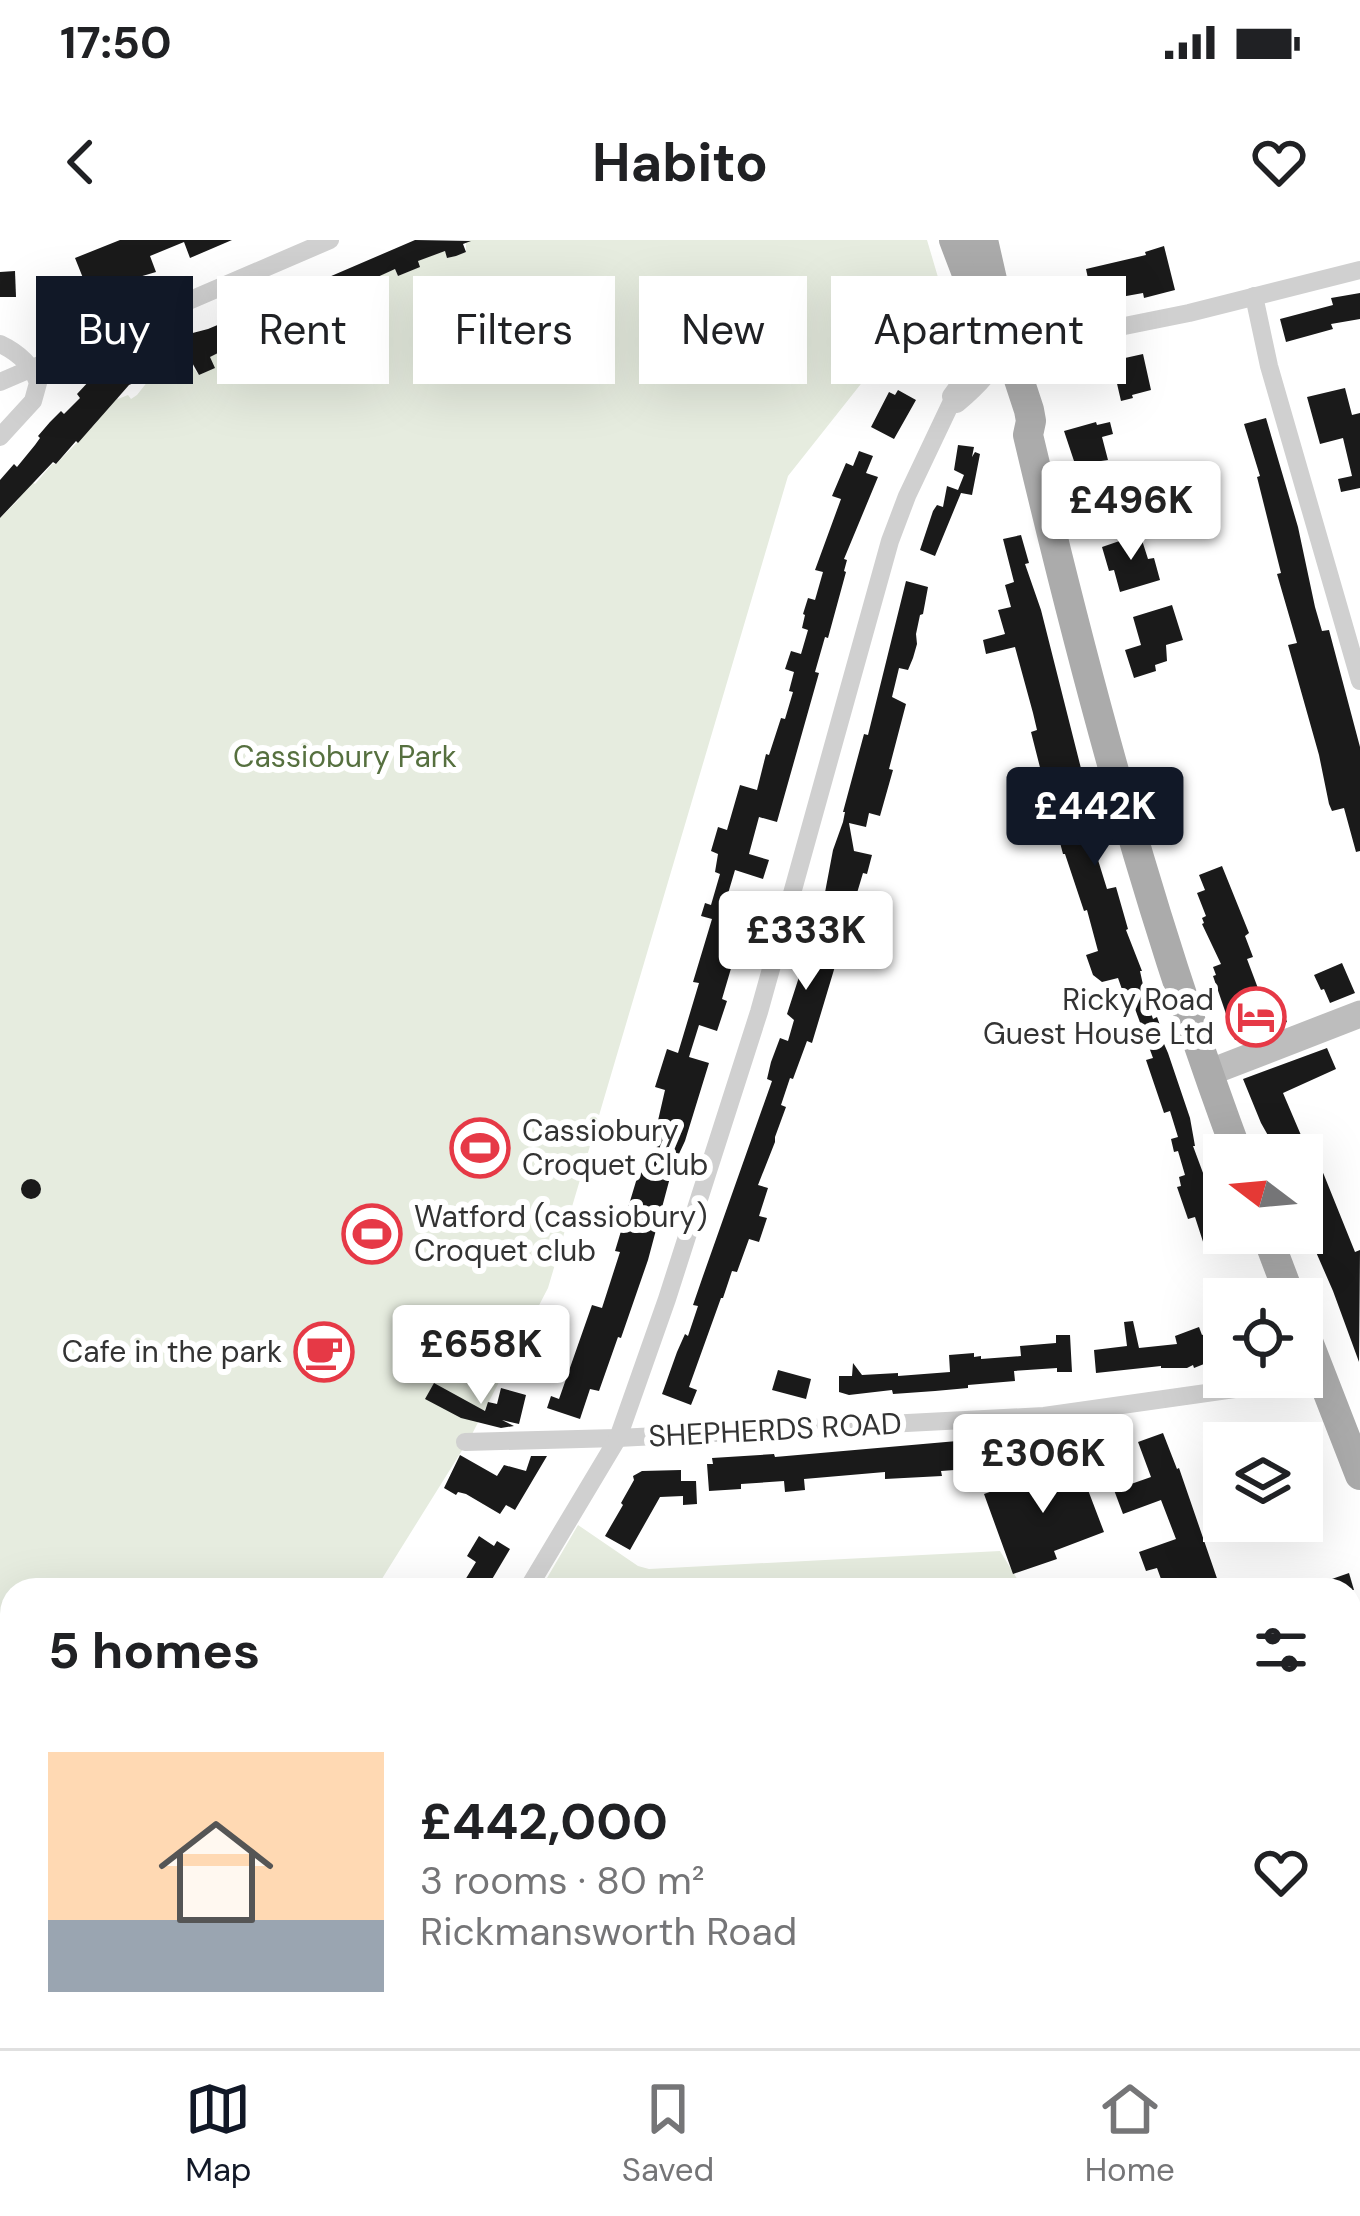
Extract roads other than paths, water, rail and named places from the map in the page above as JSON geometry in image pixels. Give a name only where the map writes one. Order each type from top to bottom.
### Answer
[{"type":"main road","points":[[954,240],[968,276]]},
{"type":"main road","points":[[982,240],[986,276]]},
{"type":"main road","points":[[1007,384],[1019,424],[1028,436],[1107,754],[1157,922],[1230,1134]]},
{"type":"main road","points":[[1319,1398],[1360,1474]]},
{"type":"street","points":[[0,382],[330,240]]},
{"type":"street","points":[[1126,326],[1360,270]]},
{"type":"street","points":[[1254,296],[1269,366],[1360,681]]},
{"type":"street","points":[[0,344],[14,351],[38,383],[33,400],[0,437]]},
{"type":"street","points":[[534,1578],[618,1438],[759,1012],[890,541],[952,401],[957,404],[978,384]]},
{"type":"street","points":[[1208,1073],[1360,1014]]},
{"type":"street","name":"SHEPHERDS ROAD","points":[[465,1442],[1044,1416],[1203,1393]]},
{"type":"place","name":"Ricky Road Guest House Ltd","points":[[1256,1017]]},
{"type":"place","name":"Cassiobury Croquet Club","points":[[480,1148]]},
{"type":"place","name":"Watford (cassiobury) Croquet club","points":[[372,1234]]},
{"type":"place","name":"Cafe in the park","points":[[324,1352]]},
{"type":"park label","name":"Cassiobury Park","points":[[345,757]]}]
